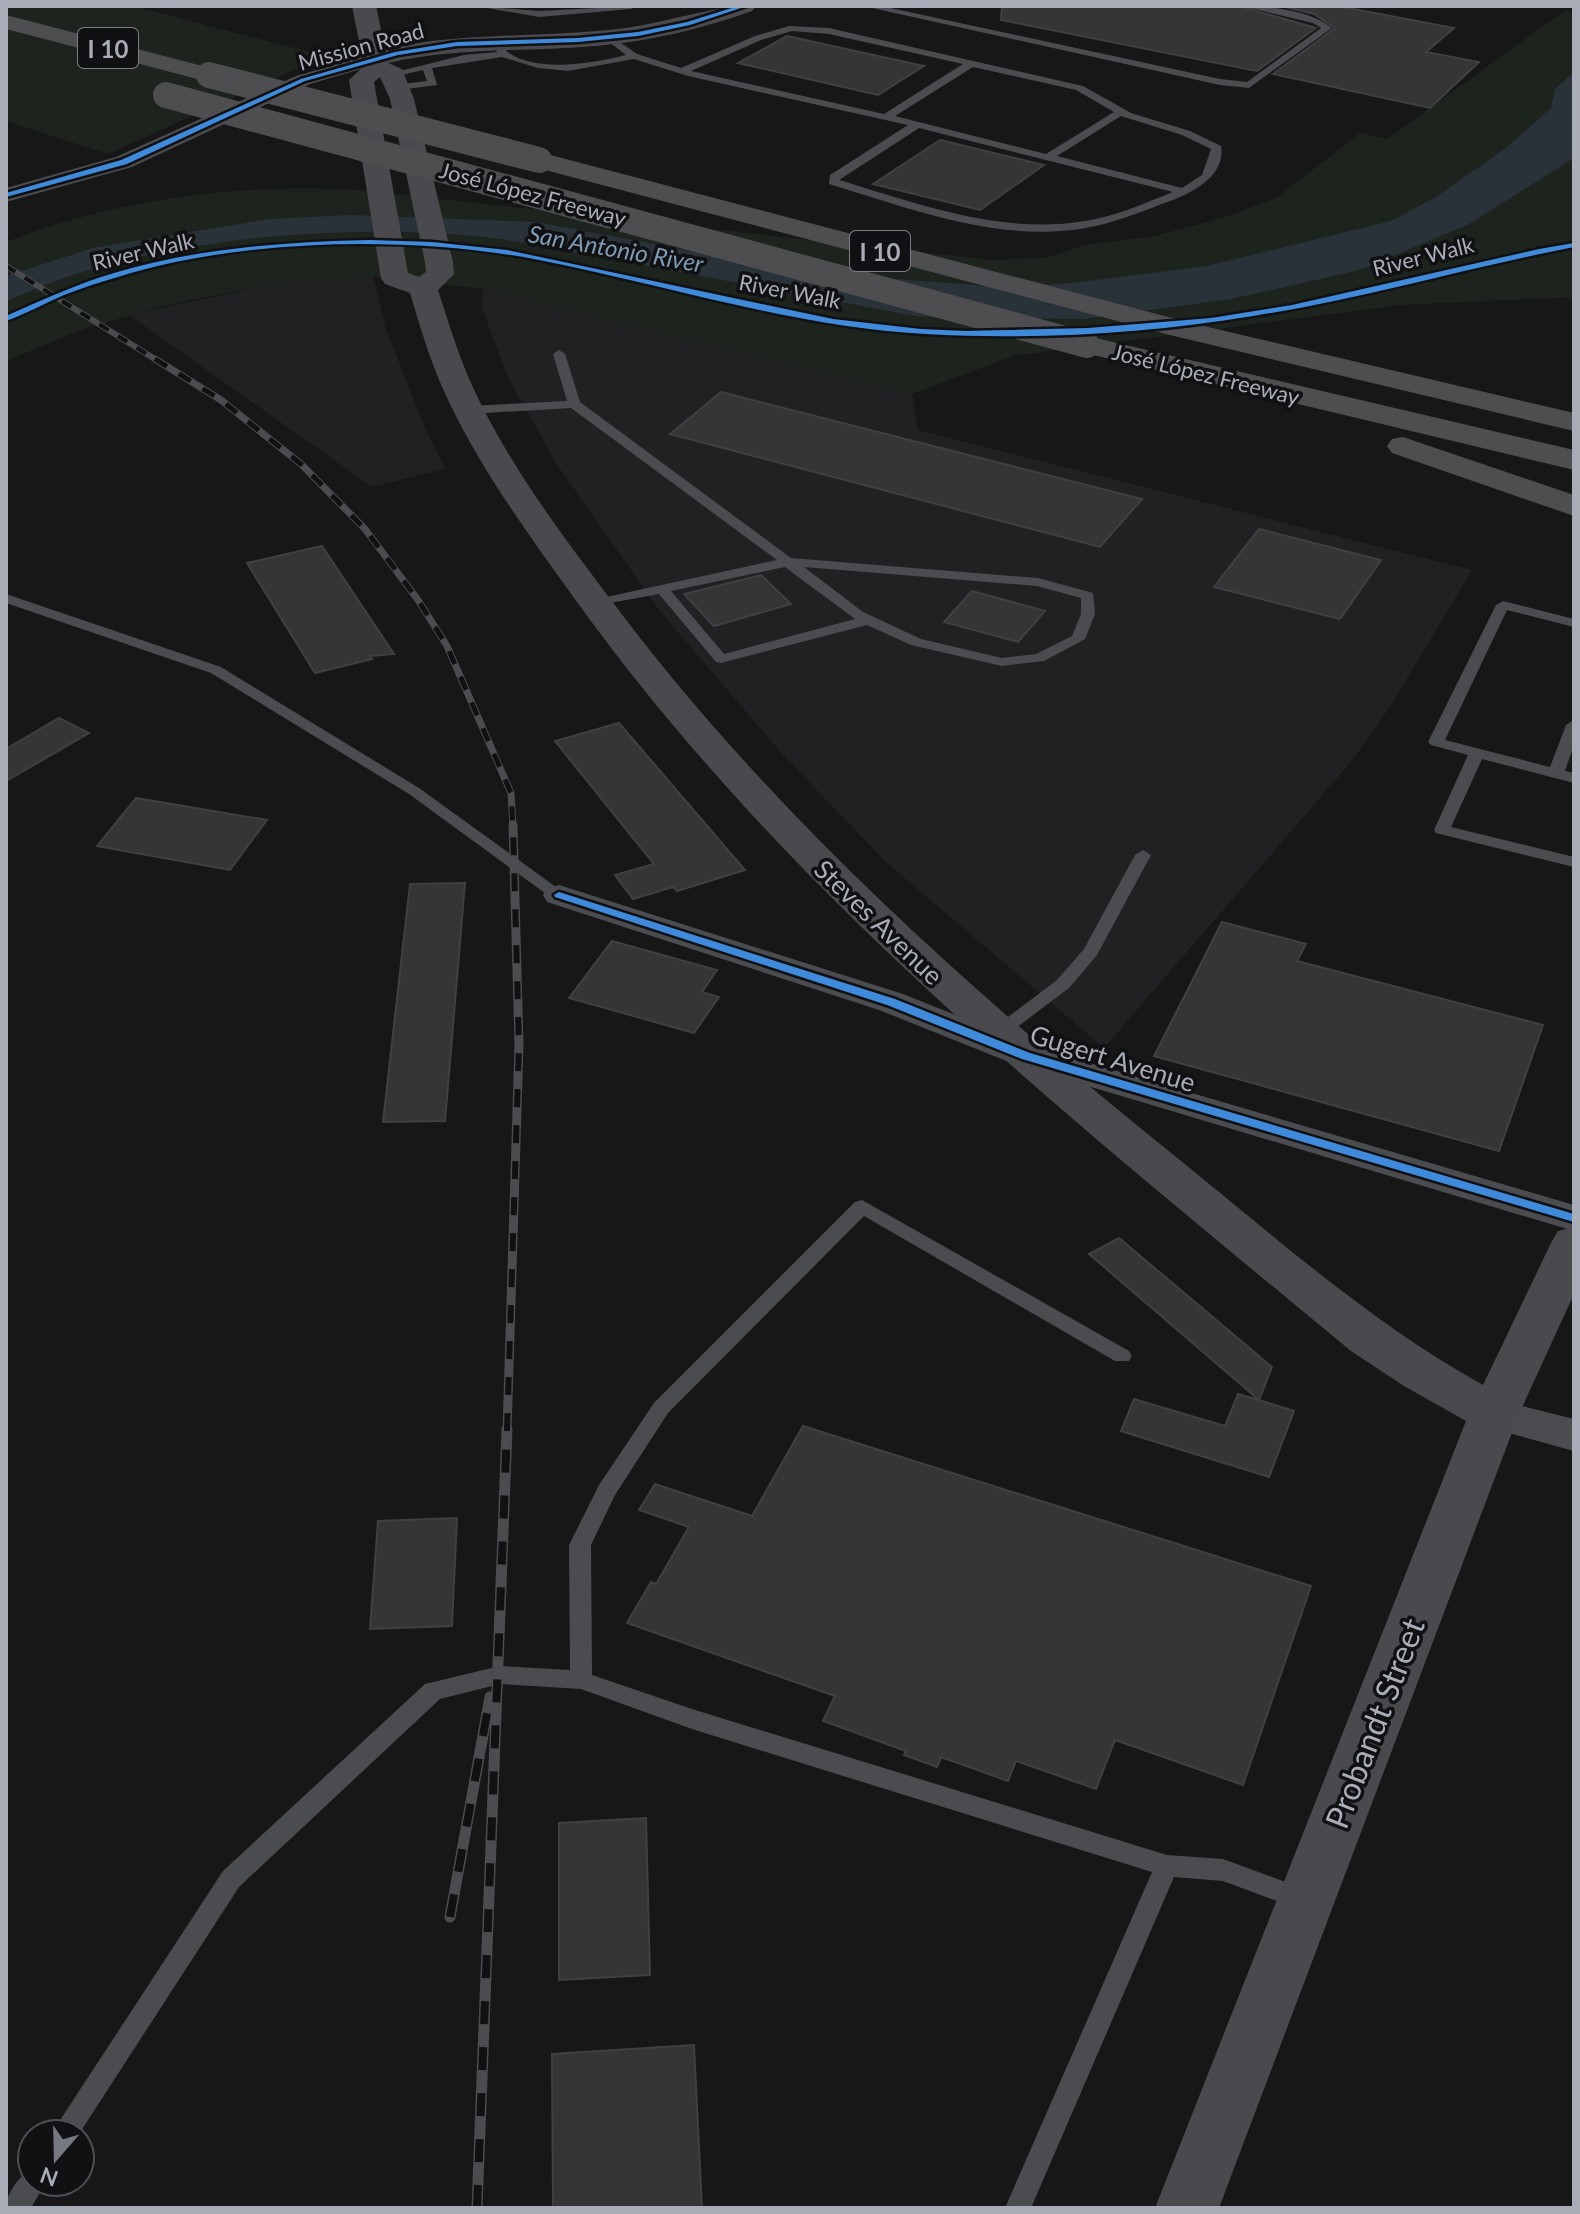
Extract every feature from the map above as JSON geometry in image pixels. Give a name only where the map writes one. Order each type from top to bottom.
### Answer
[{"type":"highway","name":"José López Freeway","points":[[6,22],[1221,340],[1574,422]]},
{"type":"highway","name":"José López Freeway","points":[[137,87],[1087,345],[1574,460]]},
{"type":"highway","points":[[1143,359],[1574,506]]},
{"type":"highway","points":[[1327,366],[1438,377],[1574,402]]},
{"type":"main road","name":"Steves Avenue","points":[[364,6],[424,197],[439,342],[469,410],[513,484],[593,604],[708,748],[818,864],[911,955],[1012,1045],[1368,1338],[1421,1373],[1494,1414]]},
{"type":"main road","name":"Mission Road","points":[[385,72],[419,48],[500,48],[608,37],[688,24],[744,6]]},
{"type":"main road","points":[[385,72],[361,80],[395,278],[431,275]]},
{"type":"main road","name":"Probandt Street","points":[[1187,2208],[1494,1414],[1574,1243]]},
{"type":"street","name":"Mission Road","points":[[6,195],[124,162],[303,80],[385,72]]},
{"type":"street","name":"Gugert Avenue","points":[[559,895],[891,1002],[1012,1045],[1574,1218]]},
{"type":"street","points":[[1494,1414],[1574,1435]]},
{"type":"lane","points":[[481,6],[539,14],[631,6]]},
{"type":"lane","points":[[868,6],[1220,82],[1249,85],[1327,28],[1316,21],[1247,6]]},
{"type":"lane","points":[[684,70],[758,38],[792,28],[829,31],[1079,88],[1121,112],[1186,133],[1217,148],[1216,164],[1207,176],[1184,192],[1084,225],[1015,227],[949,214],[833,182],[834,177],[917,124]]},
{"type":"lane","points":[[608,37],[634,56],[684,70],[917,124],[1184,192]]},
{"type":"lane","points":[[385,72],[426,66],[500,48],[572,69],[588,69],[634,56]]},
{"type":"lane","points":[[886,117],[972,63]]},
{"type":"lane","points":[[385,72],[433,83],[426,66]]},
{"type":"lane","points":[[1048,157],[1121,112]]},
{"type":"lane","points":[[559,354],[574,404]]},
{"type":"lane","points":[[469,410],[574,404],[610,428],[787,562],[868,620],[916,642],[1002,662],[1039,658],[1078,639],[1088,614],[1088,596],[1038,582],[787,562],[593,604]]},
{"type":"lane","points":[[663,590],[721,659],[868,620]]},
{"type":"lane","points":[[6,598],[216,670],[414,791],[559,895]]},
{"type":"lane","points":[[1574,623],[1503,605],[1436,742],[1574,778]]},
{"type":"lane","points":[[1556,773],[1574,725]]},
{"type":"lane","points":[[1477,753],[1442,830],[1574,862]]},
{"type":"lane","points":[[1012,1045],[1091,951],[1143,855]]},
{"type":"lane","points":[[581,1680],[580,1545],[606,1491],[661,1408],[862,1207],[1122,1356]]},
{"type":"lane","points":[[74,2118],[231,1879],[433,1691],[500,1675],[581,1680],[692,1719],[1167,1866],[1223,1870],[1305,1900]]},
{"type":"lane","points":[[1018,2208],[1167,1866]]},
{"type":"shaded area","points":[[6,6],[133,6],[332,58],[289,72],[108,154],[6,121]]},
{"type":"shaded area","points":[[1564,11],[1574,12],[1574,297],[1400,305],[1013,356],[912,394],[483,289],[373,276],[268,285],[171,304],[86,328],[6,361],[6,242],[90,215],[180,197],[225,192],[315,188],[359,190],[991,260],[1045,258],[1086,245],[1155,236],[1225,217],[1276,198],[1360,133],[1387,139]]},
{"type":"shaded area","points":[[373,276],[386,329],[425,428],[446,469],[372,487],[129,315],[268,285]]},
{"type":"shaded area","points":[[483,289],[912,394],[918,430],[1472,570],[1388,710],[1351,762],[1104,1048],[887,863],[784,756],[659,610],[558,466],[508,378],[482,308]]},
{"type":"water","name":"San Antonio River","points":[[1574,72],[1574,158],[1469,224],[1360,270],[1231,299],[1084,319],[921,317],[501,239],[381,232],[316,233],[182,248],[118,262],[58,280],[6,302],[6,276],[93,248],[270,219],[350,215],[536,222],[804,272],[1001,287],[1071,283],[1207,266],[1391,221],[1436,197],[1506,148],[1551,108],[1555,89]]},
{"type":"building","points":[[1002,6],[1239,6],[1316,28],[1257,71],[1001,20]]},
{"type":"building","points":[[1282,6],[1338,6],[1454,28],[1426,52],[1479,62],[1430,108],[1273,74],[1335,28],[1314,14]]},
{"type":"building","points":[[787,36],[924,66],[878,95],[738,63]]},
{"type":"building","points":[[940,140],[1044,165],[980,210],[873,184]]},
{"type":"building","points":[[721,392],[1142,499],[1100,547],[670,434]]},
{"type":"building","points":[[1259,529],[1381,560],[1340,619],[1214,587]]},
{"type":"building","points":[[322,546],[394,654],[371,656],[372,659],[315,673],[247,563]]},
{"type":"building","points":[[761,575],[791,604],[714,626],[684,594]]},
{"type":"building","points":[[972,591],[1045,611],[1018,642],[944,622]]},
{"type":"building","points":[[59,718],[89,733],[6,781],[6,749]]},
{"type":"building","points":[[619,723],[745,870],[677,891],[673,887],[633,899],[615,875],[654,864],[555,741]]},
{"type":"building","points":[[136,798],[267,820],[230,870],[97,846]]},
{"type":"building","points":[[465,883],[445,1121],[383,1122],[410,884]]},
{"type":"building","points":[[1222,922],[1306,944],[1297,961],[1543,1025],[1499,1151],[1154,1056]]},
{"type":"building","points":[[612,941],[717,970],[702,992],[719,997],[694,1033],[569,998]]},
{"type":"building","points":[[1119,1238],[1272,1367],[1259,1400],[1089,1254]]},
{"type":"building","points":[[1238,1394],[1294,1411],[1269,1477],[1121,1431],[1134,1399],[1225,1426]]},
{"type":"building","points":[[803,1426],[1311,1586],[1243,1785],[1115,1740],[1096,1789],[1016,1761],[1008,1781],[941,1757],[937,1767],[904,1755],[906,1751],[823,1721],[835,1696],[627,1623],[651,1582],[656,1584],[689,1527],[639,1510],[655,1484],[752,1516]]},
{"type":"building","points":[[457,1518],[452,1626],[370,1629],[378,1521]]},
{"type":"building","points":[[646,1818],[650,1975],[559,1980],[559,1823]]},
{"type":"building","points":[[694,2045],[702,2208],[553,2208],[552,2054]]},
{"type":"railway","points":[[6,266],[158,361]]},
{"type":"railway","points":[[155,359],[221,400],[301,464],[365,529],[418,600],[447,646],[511,793],[513,827]]},
{"type":"railway","points":[[507,1431],[519,1045],[513,825]]},
{"type":"railway","points":[[477,2208],[507,1429]]},
{"type":"railway","points":[[450,1917],[490,1697]]},
{"type":"cycle path","points":[[6,195],[124,162],[303,80],[397,53],[457,44],[578,40],[638,34],[688,24],[744,6]]},
{"type":"cycle path","name":"River Walk","points":[[6,319],[60,294],[119,274],[180,259],[243,249],[370,242],[432,244],[523,255],[790,313],[877,327],[965,333],[1047,332],[1170,324],[1252,314],[1574,245]]},
{"type":"cycle path","points":[[559,895],[891,1002],[1026,1056],[1574,1218]]}]
